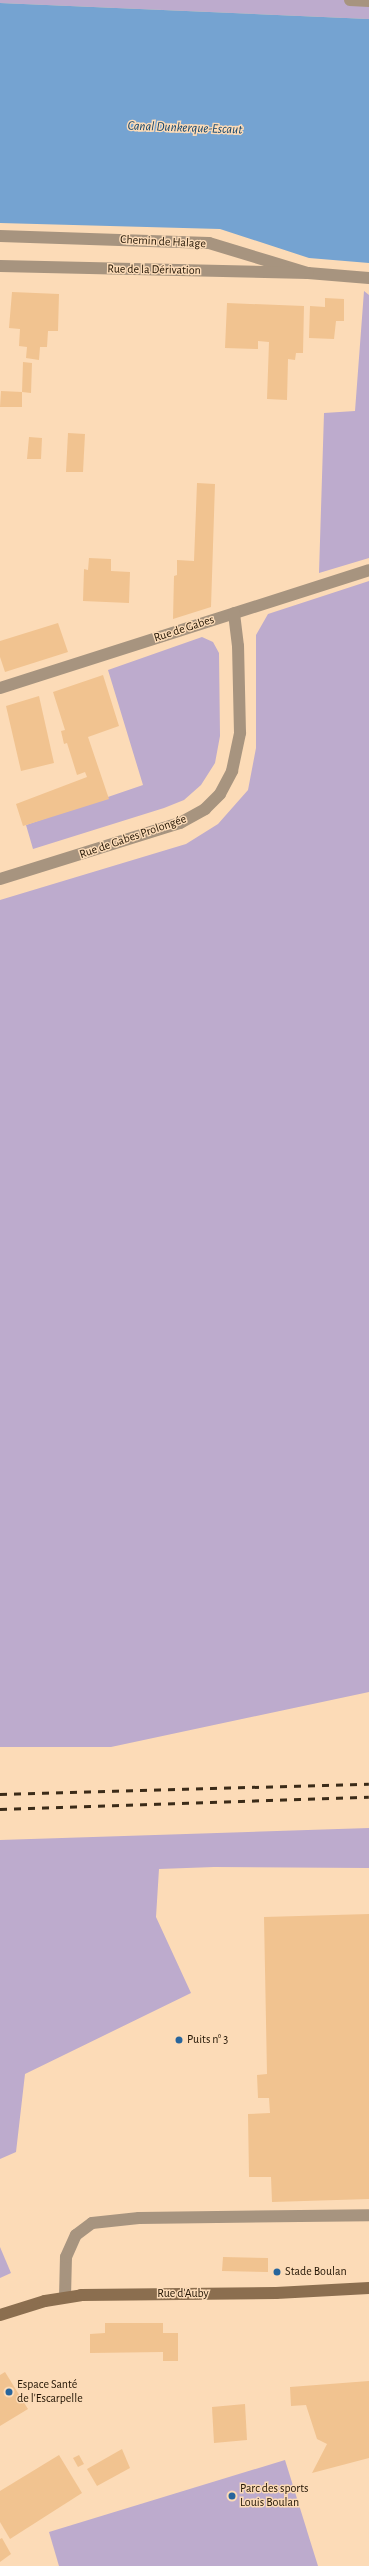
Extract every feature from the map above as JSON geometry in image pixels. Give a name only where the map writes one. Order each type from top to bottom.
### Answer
[{"type":"street","points":[[350,0],[369,1]]},
{"type":"street","name":"Chemin de Halage","points":[[0,236],[209,243],[308,273],[369,278]]},
{"type":"street","name":"Rue de la Dérivation","points":[[0,266],[308,273]]},
{"type":"street","name":"Rue de Gabes","points":[[0,688],[369,570]]},
{"type":"street","name":"Rue de Gabes Prolongée","points":[[0,879],[180,823],[205,809],[220,794],[232,771],[240,733],[238,646],[234,613]]},
{"type":"street","points":[[65,2297],[66,2257],[76,2235],[92,2223],[139,2218],[369,2215]]},
{"type":"street","name":"Rue d'Auby","points":[[0,2315],[23,2306],[65,2297],[369,2288]]},
{"type":"shaded area","points":[[0,0],[369,0],[369,19],[0,3]]},
{"type":"shaded area","points":[[364,291],[369,295],[369,558],[319,573],[324,413],[355,411]]},
{"type":"shaded area","points":[[369,581],[369,1692],[111,1747],[0,1747],[0,900],[186,844],[218,824],[248,790],[256,748],[256,635],[268,614]]},
{"type":"shaded area","points":[[202,637],[213,642],[219,653],[220,736],[215,763],[201,785],[184,800],[164,808],[33,849],[26,825],[143,785],[108,670]]},
{"type":"shaded area","points":[[369,1828],[369,1868],[214,1867],[159,1869],[156,1917],[191,1993],[25,2074],[16,2152],[0,2159],[0,1840]]},
{"type":"shaded area","points":[[0,2247],[11,2273],[0,2278]]},
{"type":"shaded area","name":"Parc des sports Louis Boulan","points":[[285,2460],[318,2566],[59,2566],[49,2532]]},
{"type":"water","name":"Canal Dunkerque-Escaut","points":[[0,3],[369,19],[369,263],[309,258],[220,229],[0,223]]},
{"type":"building","points":[[12,292],[59,294],[58,331],[48,331],[47,347],[40,347],[39,360],[26,358],[27,347],[19,346],[20,329],[9,328]]},
{"type":"building","points":[[325,298],[344,299],[344,321],[336,321],[334,339],[309,338],[310,306],[325,307]]},
{"type":"building","points":[[227,303],[304,306],[303,353],[296,353],[295,360],[288,359],[287,400],[267,399],[269,342],[258,341],[258,349],[225,348]]},
{"type":"building","points":[[23,362],[32,363],[31,393],[22,392]]},
{"type":"building","points":[[1,391],[22,392],[22,407],[0,407]]},
{"type":"building","points":[[68,433],[85,434],[83,472],[66,472]]},
{"type":"building","points":[[29,437],[42,438],[41,459],[27,459]]},
{"type":"building","points":[[197,483],[215,484],[211,607],[173,619],[174,576],[177,575],[177,560],[194,561]]},
{"type":"building","points":[[89,558],[111,559],[111,571],[130,572],[129,603],[83,601],[84,569],[88,570]]},
{"type":"building","points":[[58,623],[68,652],[5,672],[0,657],[0,641]]},
{"type":"building","points":[[103,675],[119,726],[88,737],[109,799],[23,826],[16,804],[87,777],[85,772],[77,775],[67,743],[64,744],[61,731],[65,730],[53,692]]},
{"type":"building","points":[[39,696],[54,763],[21,771],[6,706]]},
{"type":"building","points":[[369,1914],[369,2199],[272,2202],[271,2177],[249,2177],[248,2114],[270,2113],[269,2098],[258,2098],[257,2075],[267,2074],[264,1917]]},
{"type":"building","points":[[223,2257],[268,2258],[268,2272],[222,2271]]},
{"type":"building","points":[[105,2323],[163,2323],[163,2333],[178,2333],[178,2361],[163,2361],[163,2352],[90,2353],[90,2334],[105,2333]]},
{"type":"building","name":"Espace Santé de l'Escarpelle","points":[[5,2372],[28,2409],[0,2426],[0,2375]]},
{"type":"building","points":[[369,2381],[369,2458],[312,2473],[327,2444],[317,2439],[306,2405],[291,2406],[290,2387]]},
{"type":"building","points":[[245,2404],[247,2440],[214,2443],[212,2407]]},
{"type":"building","points":[[122,2449],[130,2468],[97,2486],[87,2469]]},
{"type":"building","points":[[59,2455],[82,2493],[10,2539],[0,2522],[0,2491]]},
{"type":"building","points":[[79,2455],[84,2464],[78,2467],[73,2458]]},
{"type":"building","points":[[2,2538],[11,2554],[0,2562],[0,2539]]},
{"type":"railway","points":[[0,1794],[369,1784]]},
{"type":"railway","points":[[0,1809],[369,1797]]},
{"type":"place","name":"Puits n° 3","points":[[179,2040]]},
{"type":"place","name":"Stade Boulan","points":[[277,2272]]},
{"type":"place","name":"Espace Santé de l'Escarpelle","points":[[9,2392]]},
{"type":"place","name":"Parc des sports Louis Boulan","points":[[232,2496]]}]
